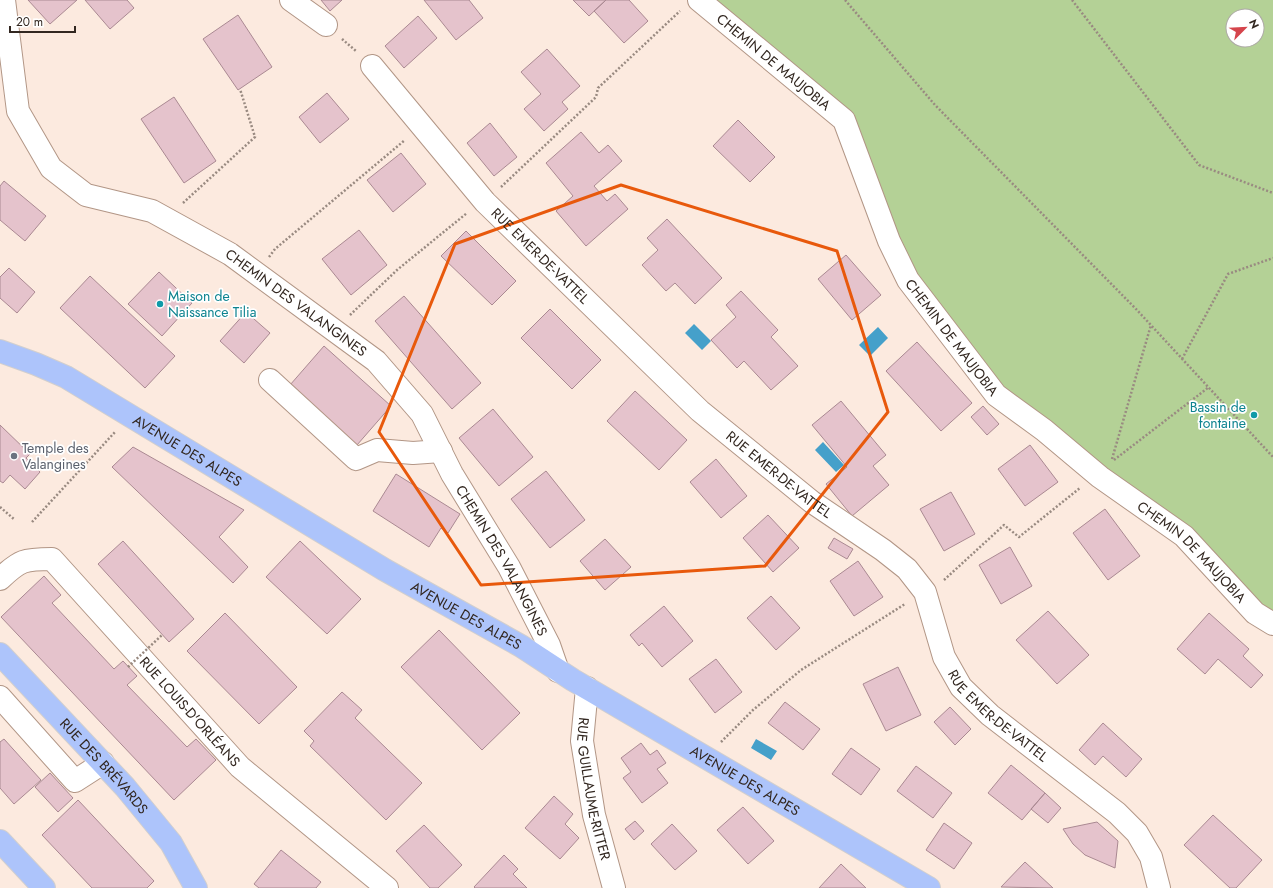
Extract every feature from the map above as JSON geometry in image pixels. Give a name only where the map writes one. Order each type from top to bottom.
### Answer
[{"type":"main road","name":"AVENUE DES ALPES","points":[[0,351],[66,377],[378,566],[522,646],[558,671],[704,758],[929,888]]},
{"type":"main road","name":"RUE DES BRÉVARDS","points":[[0,654],[125,787],[171,843],[196,888]]},
{"type":"main road","points":[[0,841],[44,888]]},
{"type":"street","name":"CHEMIN DES VALANGINES","points":[[4,0],[18,112],[52,168],[86,194],[152,212],[230,254],[376,361],[422,414],[452,474],[509,567],[549,645],[558,671]]},
{"type":"street","points":[[291,0],[326,25]]},
{"type":"street","name":"CHEMIN DE MAUJOBIA","points":[[692,3],[844,120],[889,241],[908,280],[996,395],[1044,430],[1100,477],[1184,536],[1255,613],[1273,624]]},
{"type":"street","name":"RUE EMER-DE-VATTEL","points":[[372,66],[485,202],[700,412],[812,502],[883,550],[907,569],[925,592],[944,657],[961,686],[990,715],[1117,813],[1137,833],[1150,857],[1159,888]]},
{"type":"street","points":[[270,380],[356,459],[377,450],[413,453],[441,451]]},
{"type":"street","name":"RUE LOUIS-D'ORLÉANS","points":[[0,579],[15,566],[28,559],[52,559],[240,767],[387,888]]},
{"type":"street","name":"RUE GUILLAUME-RITTER","points":[[587,688],[582,741],[594,815],[614,888]]},
{"type":"street","points":[[0,697],[75,781],[103,763]]},
{"type":"path","points":[[845,0],[935,105],[1151,325],[1273,457]]},
{"type":"path","points":[[1072,0],[1199,164],[1273,193]]},
{"type":"path","points":[[334,330],[398,270],[467,212],[485,202],[596,97],[598,88],[692,3]]},
{"type":"path","points":[[326,25],[372,66]]},
{"type":"path","points":[[180,205],[255,137],[240,88]]},
{"type":"path","points":[[275,249],[422,126]]},
{"type":"path","points":[[1182,359],[1228,274],[1273,258]]},
{"type":"path","points":[[1151,325],[1112,461],[1209,387]]},
{"type":"path","points":[[32,522],[119,428]]},
{"type":"path","points":[[925,592],[944,580],[1004,525],[1019,537],[1085,484]]},
{"type":"path","points":[[0,507],[15,520]]},
{"type":"path","points":[[704,758],[753,710],[801,670],[905,603],[908,608]]},
{"type":"path","points":[[128,667],[162,635]]},
{"type":"highlighted area","points":[[621,185],[837,251],[888,412],[765,566],[481,585],[379,432],[455,244]]},
{"type":"green space","points":[[708,0],[1273,0],[1273,621],[1007,393],[940,314],[888,228],[846,113]]},
{"type":"water","points":[[694,324],[711,341],[702,350],[685,333]]},
{"type":"water","points":[[878,327],[888,338],[870,356],[859,345]]},
{"type":"water","points":[[823,442],[844,465],[836,472],[815,450]]},
{"type":"water","points":[[756,739],[777,751],[771,760],[751,748]]},
{"type":"building","points":[[28,0],[77,0],[50,24]]},
{"type":"building","points":[[85,0],[127,0],[134,8],[110,29]]},
{"type":"building","points":[[321,0],[342,0],[330,11]]},
{"type":"building","points":[[424,0],[469,0],[483,18],[456,40]]},
{"type":"building","points":[[573,0],[606,0],[589,16]]},
{"type":"building","points":[[606,0],[629,0],[648,21],[624,43],[594,11]]},
{"type":"building","points":[[238,15],[272,67],[238,90],[203,39]]},
{"type":"building","points":[[418,16],[437,38],[404,68],[385,46]]},
{"type":"building","points":[[547,49],[580,86],[562,102],[568,109],[544,131],[524,109],[541,94],[521,72]]},
{"type":"building","points":[[327,93],[349,119],[320,143],[299,117]]},
{"type":"building","points":[[174,97],[216,161],[184,183],[141,119]]},
{"type":"building","points":[[738,120],[775,157],[750,182],[713,146]]},
{"type":"building","points":[[490,123],[517,157],[494,176],[467,143]]},
{"type":"building","points":[[581,132],[599,153],[608,145],[622,161],[594,186],[607,201],[615,194],[628,209],[586,246],[556,211],[573,196],[546,163]]},
{"type":"building","points":[[401,153],[426,184],[393,212],[367,180]]},
{"type":"building","points":[[4,181],[46,216],[25,241],[0,220],[0,186]]},
{"type":"building","points":[[667,219],[722,278],[695,304],[675,283],[666,291],[642,265],[658,250],[647,238]]},
{"type":"building","points":[[359,230],[387,265],[351,295],[322,259]]},
{"type":"building","points":[[466,231],[516,281],[492,305],[441,256]]},
{"type":"building","points":[[846,255],[881,295],[852,320],[818,279]]},
{"type":"building","points":[[9,268],[35,292],[17,313],[0,298],[0,277]]},
{"type":"building","name":"Maison de Naissance Tilia","points":[[159,272],[192,303],[162,336],[128,304]]},
{"type":"building","points":[[90,276],[175,356],[145,388],[60,308]]},
{"type":"building","points":[[741,291],[778,330],[771,337],[798,366],[771,390],[744,361],[737,368],[711,340],[736,317],[726,305]]},
{"type":"building","points":[[404,296],[481,383],[452,409],[375,321]]},
{"type":"building","points":[[550,309],[601,360],[572,389],[521,338]]},
{"type":"building","points":[[246,312],[270,333],[244,363],[220,341]]},
{"type":"building","points":[[917,342],[972,403],[941,431],[886,371]]},
{"type":"building","points":[[324,346],[391,406],[357,445],[290,385]]},
{"type":"building","points":[[635,391],[687,440],[659,470],[607,421]]},
{"type":"building","points":[[841,401],[886,455],[873,466],[889,485],[852,516],[826,484],[847,467],[812,425]]},
{"type":"building","points":[[983,406],[999,424],[987,435],[971,417]]},
{"type":"building","points":[[493,409],[533,457],[499,486],[459,438]]},
{"type":"building","name":"Temple des Valangines","points":[[0,425],[30,454],[26,458],[40,472],[25,489],[10,475],[3,483],[0,481]]},
{"type":"building","points":[[1030,445],[1058,482],[1025,506],[998,469]]},
{"type":"building","points":[[133,447],[244,510],[219,537],[248,567],[233,583],[112,467]]},
{"type":"building","points":[[716,459],[747,496],[721,518],[690,482]]},
{"type":"building","points":[[546,471],[585,520],[550,548],[511,499]]},
{"type":"building","points":[[396,474],[460,514],[448,533],[441,528],[429,547],[373,511]]},
{"type":"building","points":[[951,492],[975,534],[944,551],[920,509]]},
{"type":"building","points":[[1105,509],[1140,556],[1108,580],[1073,533]]},
{"type":"building","points":[[768,515],[799,548],[773,572],[743,538]]},
{"type":"building","points":[[834,538],[853,549],[847,559],[828,548]]},
{"type":"building","points":[[605,539],[631,567],[605,590],[580,561]]},
{"type":"building","points":[[123,541],[194,619],[169,642],[98,564]]},
{"type":"building","points":[[300,541],[361,599],[327,634],[266,577]]},
{"type":"building","points":[[1010,547],[1032,586],[1001,604],[979,565]]},
{"type":"building","points":[[858,561],[883,597],[854,616],[830,581]]},
{"type":"building","points":[[44,576],[61,595],[52,603],[114,669],[123,661],[137,676],[127,685],[187,747],[196,739],[216,760],[174,800],[1,617]]},
{"type":"building","points":[[771,596],[800,628],[776,650],[747,618]]},
{"type":"building","points":[[664,606],[693,641],[662,667],[642,643],[639,646],[630,635]]},
{"type":"building","points":[[1048,611],[1089,655],[1057,684],[1016,640]]},
{"type":"building","points":[[225,613],[297,687],[259,724],[187,651]]},
{"type":"building","points":[[1209,613],[1249,649],[1243,656],[1263,675],[1251,688],[1218,659],[1205,674],[1177,649]]},
{"type":"building","points":[[439,630],[520,713],[482,750],[401,667]]},
{"type":"building","points":[[716,659],[742,692],[715,713],[689,679]]},
{"type":"building","points":[[898,667],[921,715],[886,731],[863,684]]},
{"type":"building","points":[[342,692],[362,710],[355,718],[422,783],[386,820],[310,746],[314,741],[304,731]]},
{"type":"building","points":[[785,702],[820,729],[803,750],[768,723]]},
{"type":"building","points":[[950,707],[971,729],[955,745],[934,722]]},
{"type":"building","points":[[1103,723],[1142,759],[1126,777],[1103,756],[1095,765],[1079,750]]},
{"type":"building","points":[[4,739],[41,780],[14,804],[0,788],[0,742]]},
{"type":"building","points":[[641,743],[650,755],[657,750],[666,763],[657,769],[668,783],[642,803],[623,778],[631,772],[621,758]]},
{"type":"building","points":[[851,748],[880,769],[861,795],[832,774]]},
{"type":"building","points":[[1011,765],[1045,793],[1022,820],[988,793]]},
{"type":"building","points":[[916,766],[952,793],[933,818],[897,791]]},
{"type":"building","points":[[50,773],[73,798],[58,812],[35,787]]},
{"type":"building","points":[[1045,793],[1061,808],[1048,823],[1031,809]]},
{"type":"building","points":[[554,796],[573,814],[565,824],[579,838],[560,859],[525,828]]},
{"type":"building","points":[[78,800],[154,881],[147,888],[92,888],[42,835]]},
{"type":"building","points":[[743,807],[774,841],[748,864],[717,830]]},
{"type":"building","points":[[1213,815],[1262,860],[1236,888],[1230,888],[1184,845]]},
{"type":"building","points":[[635,821],[644,831],[634,840],[625,829]]},
{"type":"building","points":[[1097,822],[1118,841],[1115,868],[1085,855],[1073,844],[1063,829]]},
{"type":"building","points":[[944,823],[972,843],[954,869],[926,850]]},
{"type":"building","points":[[672,824],[697,851],[675,870],[651,844]]},
{"type":"building","points":[[424,825],[462,865],[438,888],[430,888],[396,851]]},
{"type":"building","points":[[281,850],[321,882],[316,888],[259,888],[254,884]]},
{"type":"building","points":[[504,855],[518,869],[513,874],[527,888],[475,888],[474,887]]},
{"type":"building","points":[[1025,862],[1053,888],[1001,887]]},
{"type":"building","points":[[841,864],[866,888],[819,888]]},
{"type":"place","name":"Maison de Naissance Tilia","points":[[160,304]]},
{"type":"place","name":"Bassin de fontaine","points":[[1254,415]]},
{"type":"place","name":"Temple des Valangines","points":[[14,456]]}]
